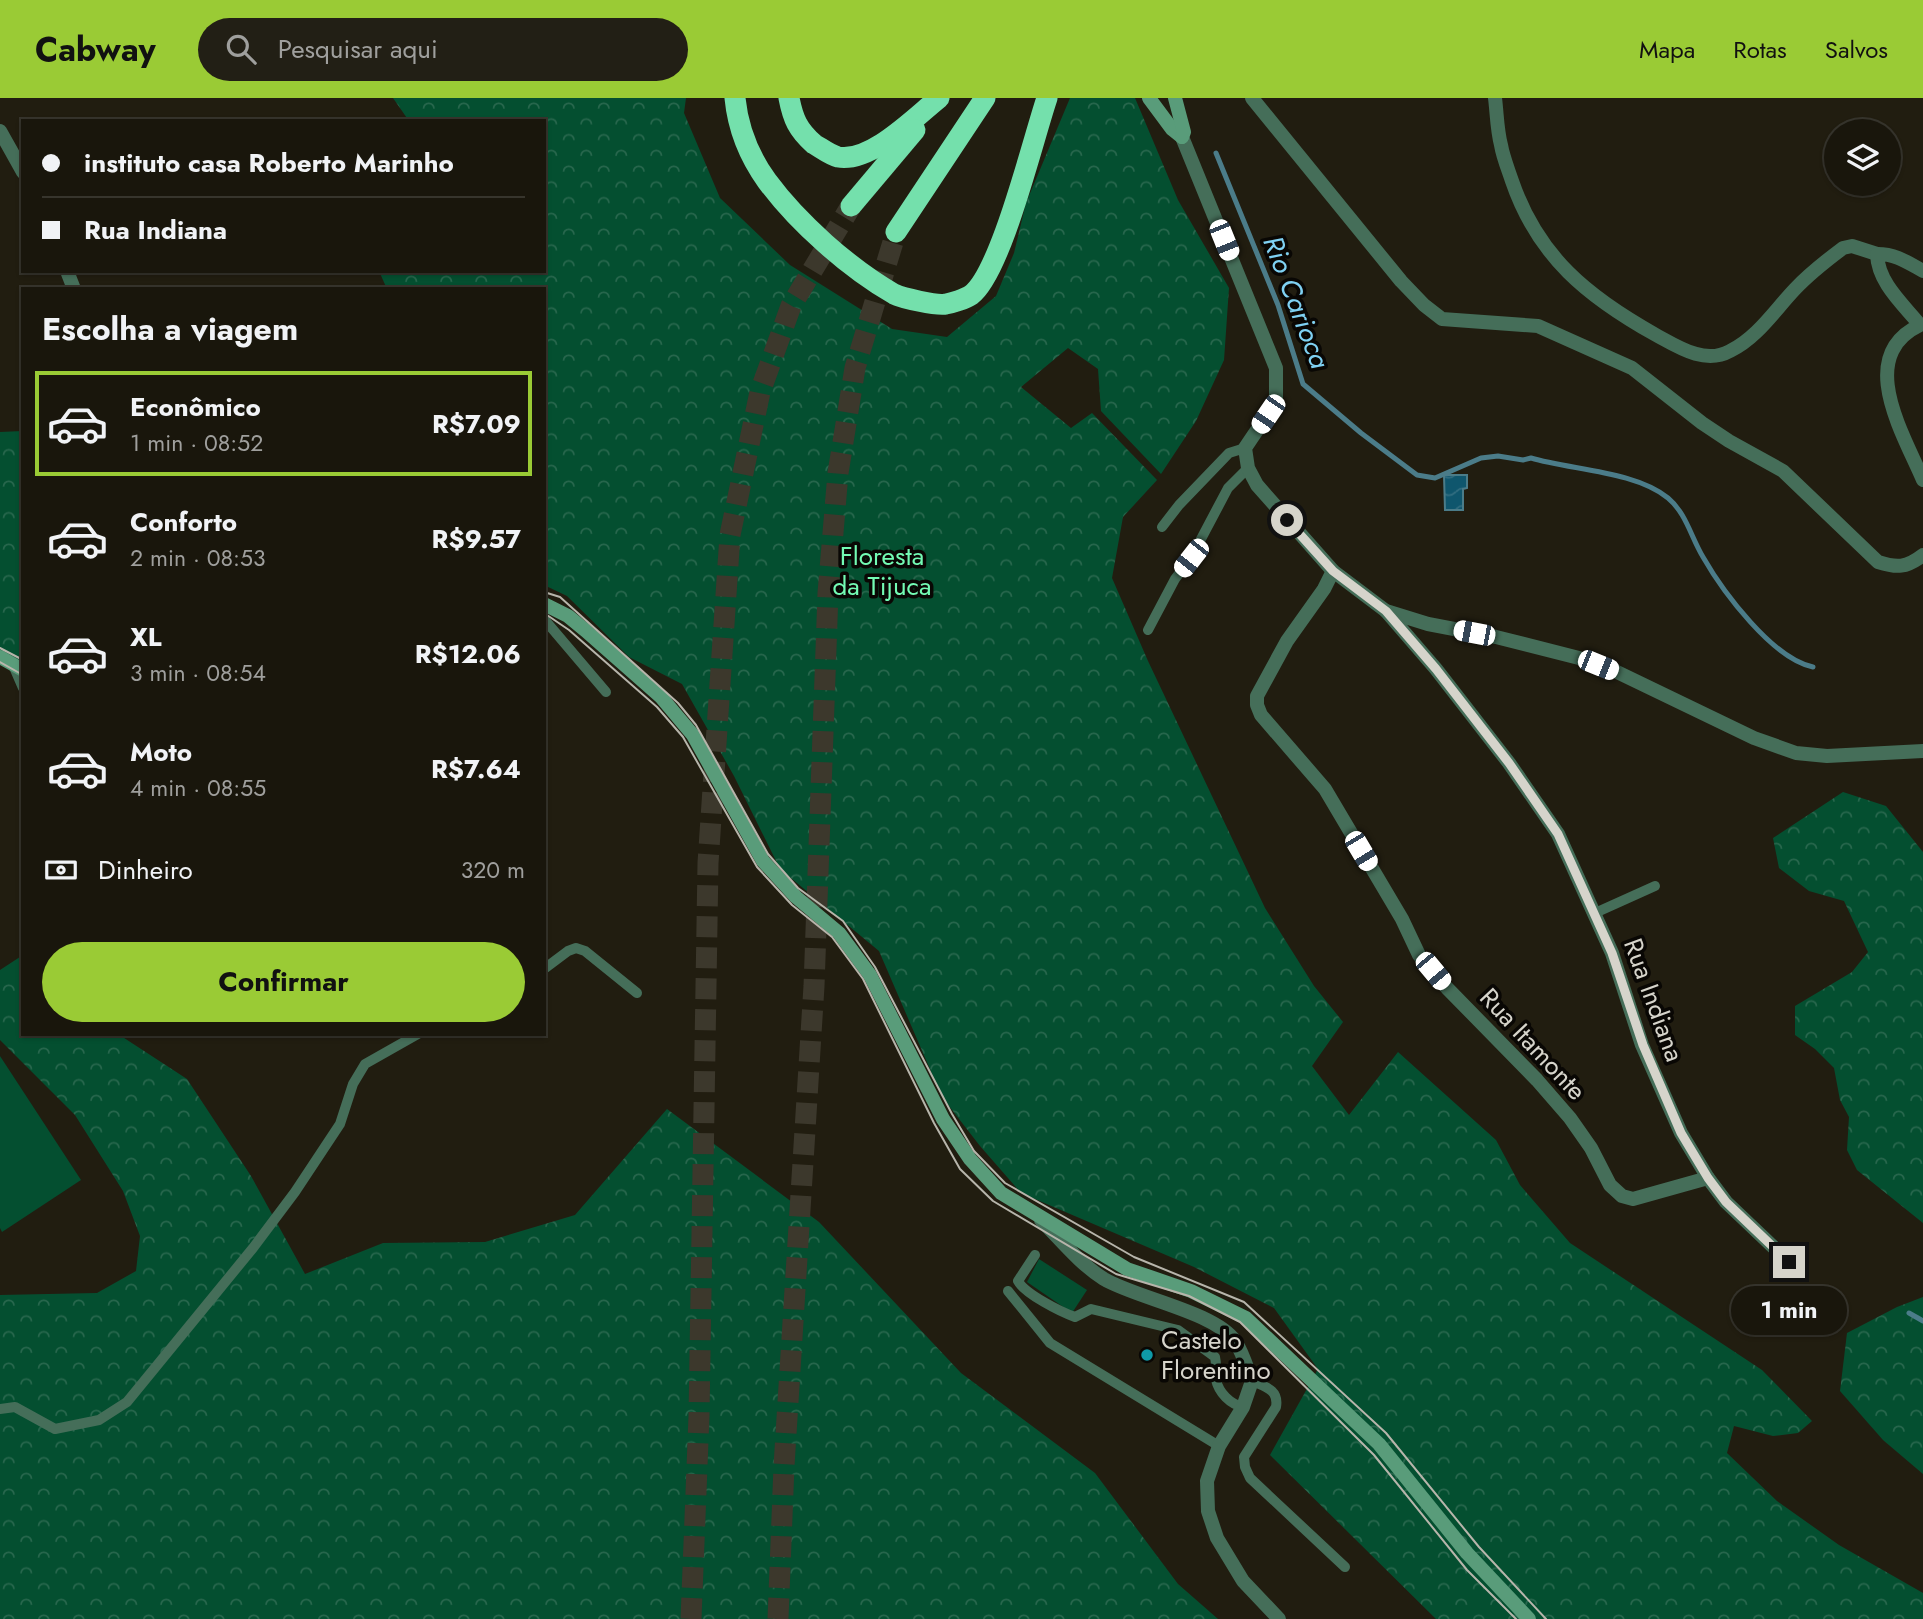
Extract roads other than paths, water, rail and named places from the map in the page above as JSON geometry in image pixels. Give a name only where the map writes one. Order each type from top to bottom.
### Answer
[{"type":"highway","points":[[735,98],[744,142],[767,181],[806,224],[850,263],[897,295],[944,305],[971,295],[989,273],[1046,98]]},
{"type":"highway","points":[[789,98],[791,112],[802,133],[837,157],[854,156],[881,145],[941,98]]},
{"type":"highway","points":[[851,206],[941,98]]},
{"type":"highway","points":[[896,232],[985,98]]},
{"type":"street","points":[[1149,98],[1182,138],[1276,368],[1276,402],[1245,448],[1248,468],[1257,485],[1333,571],[1386,611],[1428,624],[1496,637],[1579,658],[1617,673],[1754,738],[1796,752],[1827,756],[1923,751]]},
{"type":"street","points":[[1175,98],[1184,132],[1182,138]]},
{"type":"street","points":[[1252,98],[1401,281],[1424,306],[1442,319],[1538,326],[1632,369],[1702,423],[1783,471],[1878,562],[1896,568],[1914,562],[1923,555]]},
{"type":"street","points":[[1495,98],[1501,146],[1520,202],[1543,245],[1586,291],[1637,324],[1690,353],[1712,356],[1730,352],[1756,333],[1797,288],[1843,248],[1852,246],[1877,254],[1890,254],[1923,271]]},
{"type":"street","points":[[0,131],[21,168]]},
{"type":"street","points":[[1877,254],[1879,271],[1884,281],[1922,327],[1906,332],[1889,352],[1887,371],[1888,395],[1923,480]]},
{"type":"street","name":"Rua Itamonte","points":[[1333,571],[1324,589],[1287,641],[1257,696],[1261,715],[1325,789],[1402,919],[1419,955],[1570,1118],[1591,1149],[1610,1185],[1622,1196],[1633,1199],[1708,1178]]},
{"type":"street","points":[[546,605],[584,630],[676,713],[693,735],[762,860],[796,897],[839,933],[870,975],[928,1091],[970,1160],[1000,1193],[1127,1269],[1191,1291],[1241,1315],[1259,1328],[1379,1444],[1476,1563],[1529,1619]]},
{"type":"street","name":"Rua Indiana","points":[[1386,611],[1436,669],[1523,783],[1558,834],[1612,953],[1643,1045],[1681,1133],[1708,1178],[1732,1209],[1789,1262]]},
{"type":"street","points":[[0,657],[18,667]]},
{"type":"street","points":[[1035,1214],[1088,1268],[1105,1279],[1168,1303],[1224,1330],[1236,1341],[1252,1381],[1243,1407],[1219,1446],[1207,1481],[1208,1511],[1217,1538],[1243,1581],[1279,1619]]},
{"type":"lane","points":[[1162,527],[1179,505],[1229,453],[1245,448]]},
{"type":"lane","points":[[1148,630],[1174,579],[1191,558],[1228,488],[1248,468]]},
{"type":"lane","points":[[546,621],[606,692]]},
{"type":"lane","points":[[1595,913],[1655,886]]},
{"type":"lane","points":[[546,968],[576,948],[585,951],[637,993]]},
{"type":"lane","points":[[0,1409],[15,1407],[55,1429],[99,1420],[127,1402],[253,1248],[295,1192],[340,1124],[353,1084],[365,1064],[414,1036]]},
{"type":"lane","points":[[1035,1255],[1018,1281],[1023,1288],[1075,1317],[1091,1309],[1178,1331],[1215,1357],[1216,1379],[1222,1394],[1243,1407]]},
{"type":"lane","points":[[1009,1291],[1050,1343],[1219,1446]]},
{"type":"lane","points":[[1252,1381],[1273,1392],[1277,1400],[1270,1417],[1244,1457],[1246,1470],[1250,1478],[1345,1567]]},
{"type":"water","points":[[1444,475],[1467,475],[1467,488],[1463,489],[1463,510],[1445,510]]},
{"type":"waterway","name":"Rio Carioca","points":[[1216,153],[1278,305],[1303,384],[1361,433],[1417,475],[1435,478],[1481,458],[1498,456],[1523,460],[1531,458],[1602,472],[1654,489],[1674,504],[1712,571],[1750,622],[1782,651],[1813,667]]},
{"type":"waterway","points":[[1909,1313],[1923,1321]]},
{"type":"tunnel","points":[[691,1619],[699,1416],[708,863],[730,535],[760,392],[791,306],[851,206]]},
{"type":"tunnel","points":[[778,1619],[784,1466],[814,986],[828,593],[838,473],[855,368],[896,232]]},
{"type":"tram line","points":[[546,593],[560,597],[678,703],[696,725],[768,854],[798,888],[843,921],[875,967],[974,1151],[1005,1183],[1134,1257],[1244,1302],[1386,1433],[1479,1547],[1546,1619]]},
{"type":"tram line","points":[[546,614],[569,630],[657,707],[683,737],[757,867],[792,905],[832,937],[863,979],[934,1123],[960,1169],[993,1201],[1116,1274],[1189,1296],[1240,1322],[1374,1455],[1467,1570],[1516,1619]]},
{"type":"tram line","points":[[0,648],[21,659]]},
{"type":"tram line","points":[[0,662],[21,674]]},
{"type":"place","name":"Castelo Florentino","points":[[1147,1355]]},
{"type":"park label","name":"Floresta da Tijuca","points":[[882,571]]}]
